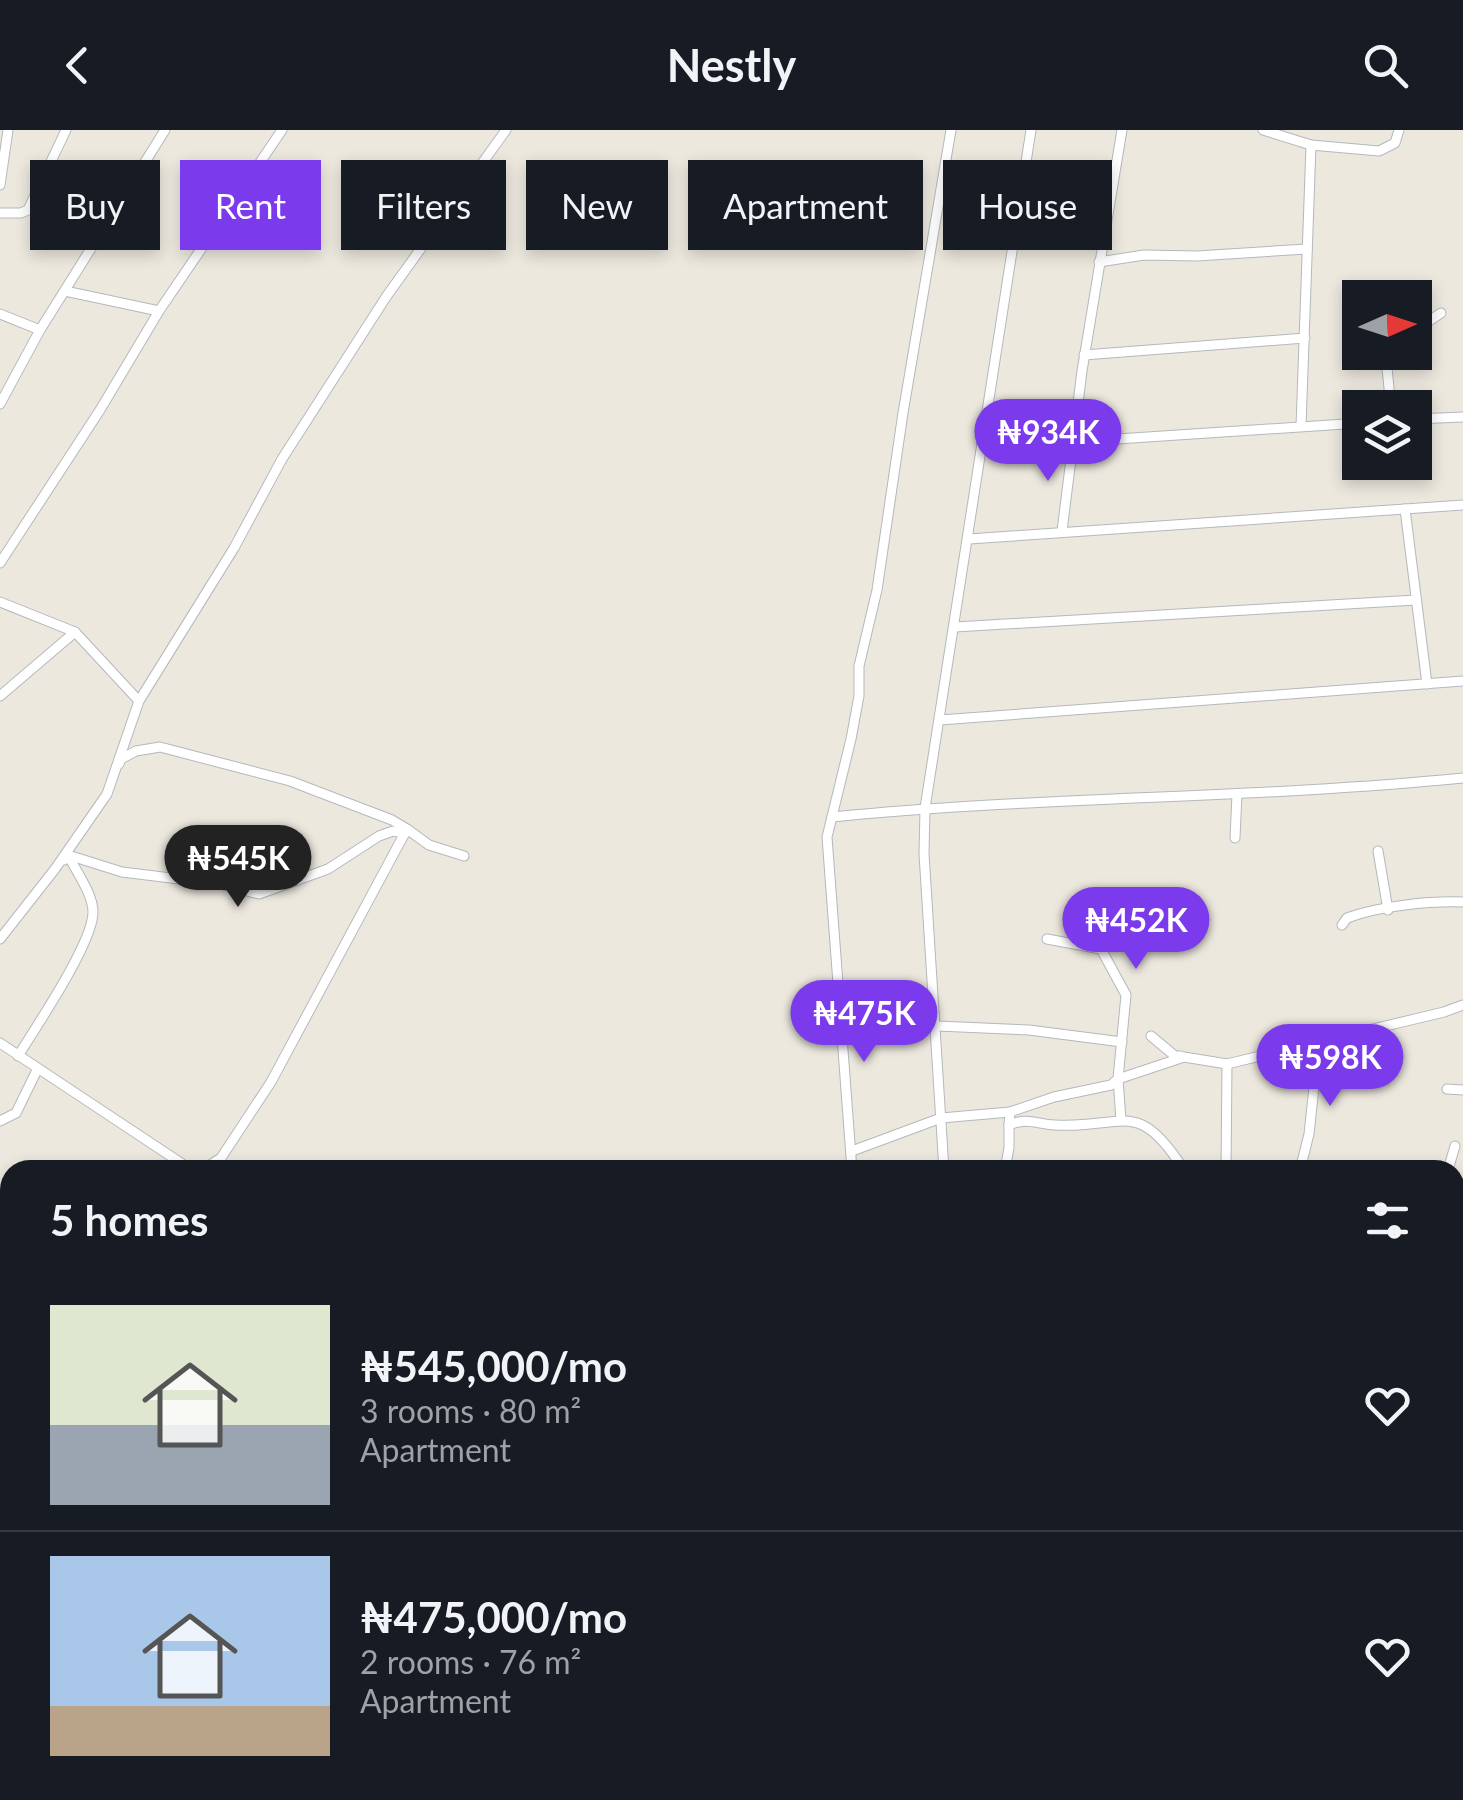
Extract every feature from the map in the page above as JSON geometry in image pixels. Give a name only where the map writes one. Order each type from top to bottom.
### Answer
[{"type":"street","points":[[0,184],[8,130]]},
{"type":"street","points":[[0,213],[21,214],[28,210],[66,130]]},
{"type":"street","points":[[0,404],[40,330],[166,130]]},
{"type":"street","points":[[0,563],[159,311],[282,130]]},
{"type":"street","points":[[107,794],[139,701],[234,548],[282,460],[376,313],[506,130]]},
{"type":"street","points":[[852,1160],[827,837],[852,739],[859,666],[878,590],[903,413],[951,130]]},
{"type":"street","points":[[943,1160],[924,854],[925,808],[1030,130]]},
{"type":"street","points":[[1062,531],[1084,355],[1122,130]]},
{"type":"street","points":[[1263,130],[1311,145],[1379,151],[1396,143],[1399,130]]},
{"type":"street","points":[[1301,426],[1311,145]]},
{"type":"street","points":[[1099,262],[1144,255],[1307,249]]},
{"type":"street","points":[[64,291],[159,311]]},
{"type":"street","points":[[1432,319],[1441,313]]},
{"type":"street","points":[[0,314],[40,330]]},
{"type":"street","points":[[1084,355],[1305,338]]},
{"type":"street","points":[[1432,419],[1463,417]]},
{"type":"street","points":[[1072,442],[1342,423]]},
{"type":"street","points":[[969,539],[1463,505]]},
{"type":"street","points":[[1405,509],[1427,684]]},
{"type":"street","points":[[955,627],[1416,600]]},
{"type":"street","points":[[0,602],[75,632],[139,701]]},
{"type":"street","points":[[0,696],[75,632]]},
{"type":"street","points":[[940,720],[1463,681]]},
{"type":"street","points":[[0,939],[107,794],[121,760],[136,751],[160,748],[290,780],[392,820],[429,845],[464,856]]},
{"type":"street","points":[[832,817],[925,808],[1238,794],[1463,778]]},
{"type":"street","points":[[1235,838],[1238,794]]},
{"type":"street","points":[[68,855],[122,872],[220,884],[259,894],[328,869],[379,836],[406,831]]},
{"type":"street","points":[[218,1160],[271,1082],[406,831]]},
{"type":"street","points":[[1378,851],[1388,910]]},
{"type":"street","points":[[55,869],[68,855]]},
{"type":"street","points":[[18,1056],[63,984],[92,922],[92,904],[68,855]]},
{"type":"street","points":[[1342,925],[1355,915],[1430,901],[1463,902]]},
{"type":"street","points":[[1046,939],[1094,945],[1105,953],[1126,995],[1118,1079],[1121,1120]]},
{"type":"street","points":[[1151,1036],[1175,1056],[1227,1064],[1463,1005]]},
{"type":"street","points":[[936,1026],[1029,1030],[1122,1042]]},
{"type":"street","points":[[1302,1160],[1309,1134],[1318,1040]]},
{"type":"street","points":[[0,1043],[176,1160]]},
{"type":"street","points":[[852,1150],[941,1118],[1010,1112],[1054,1097],[1111,1085],[1184,1056]]},
{"type":"street","points":[[1226,1160],[1227,1064]]},
{"type":"street","points":[[0,1122],[16,1114],[37,1070]]},
{"type":"street","points":[[1447,1089],[1463,1090]]},
{"type":"street","points":[[1007,1160],[1010,1112]]},
{"type":"street","points":[[1009,1125],[1024,1119],[1056,1126],[1121,1120],[1159,1134],[1177,1160]]},
{"type":"street","points":[[1451,1160],[1455,1146]]}]
